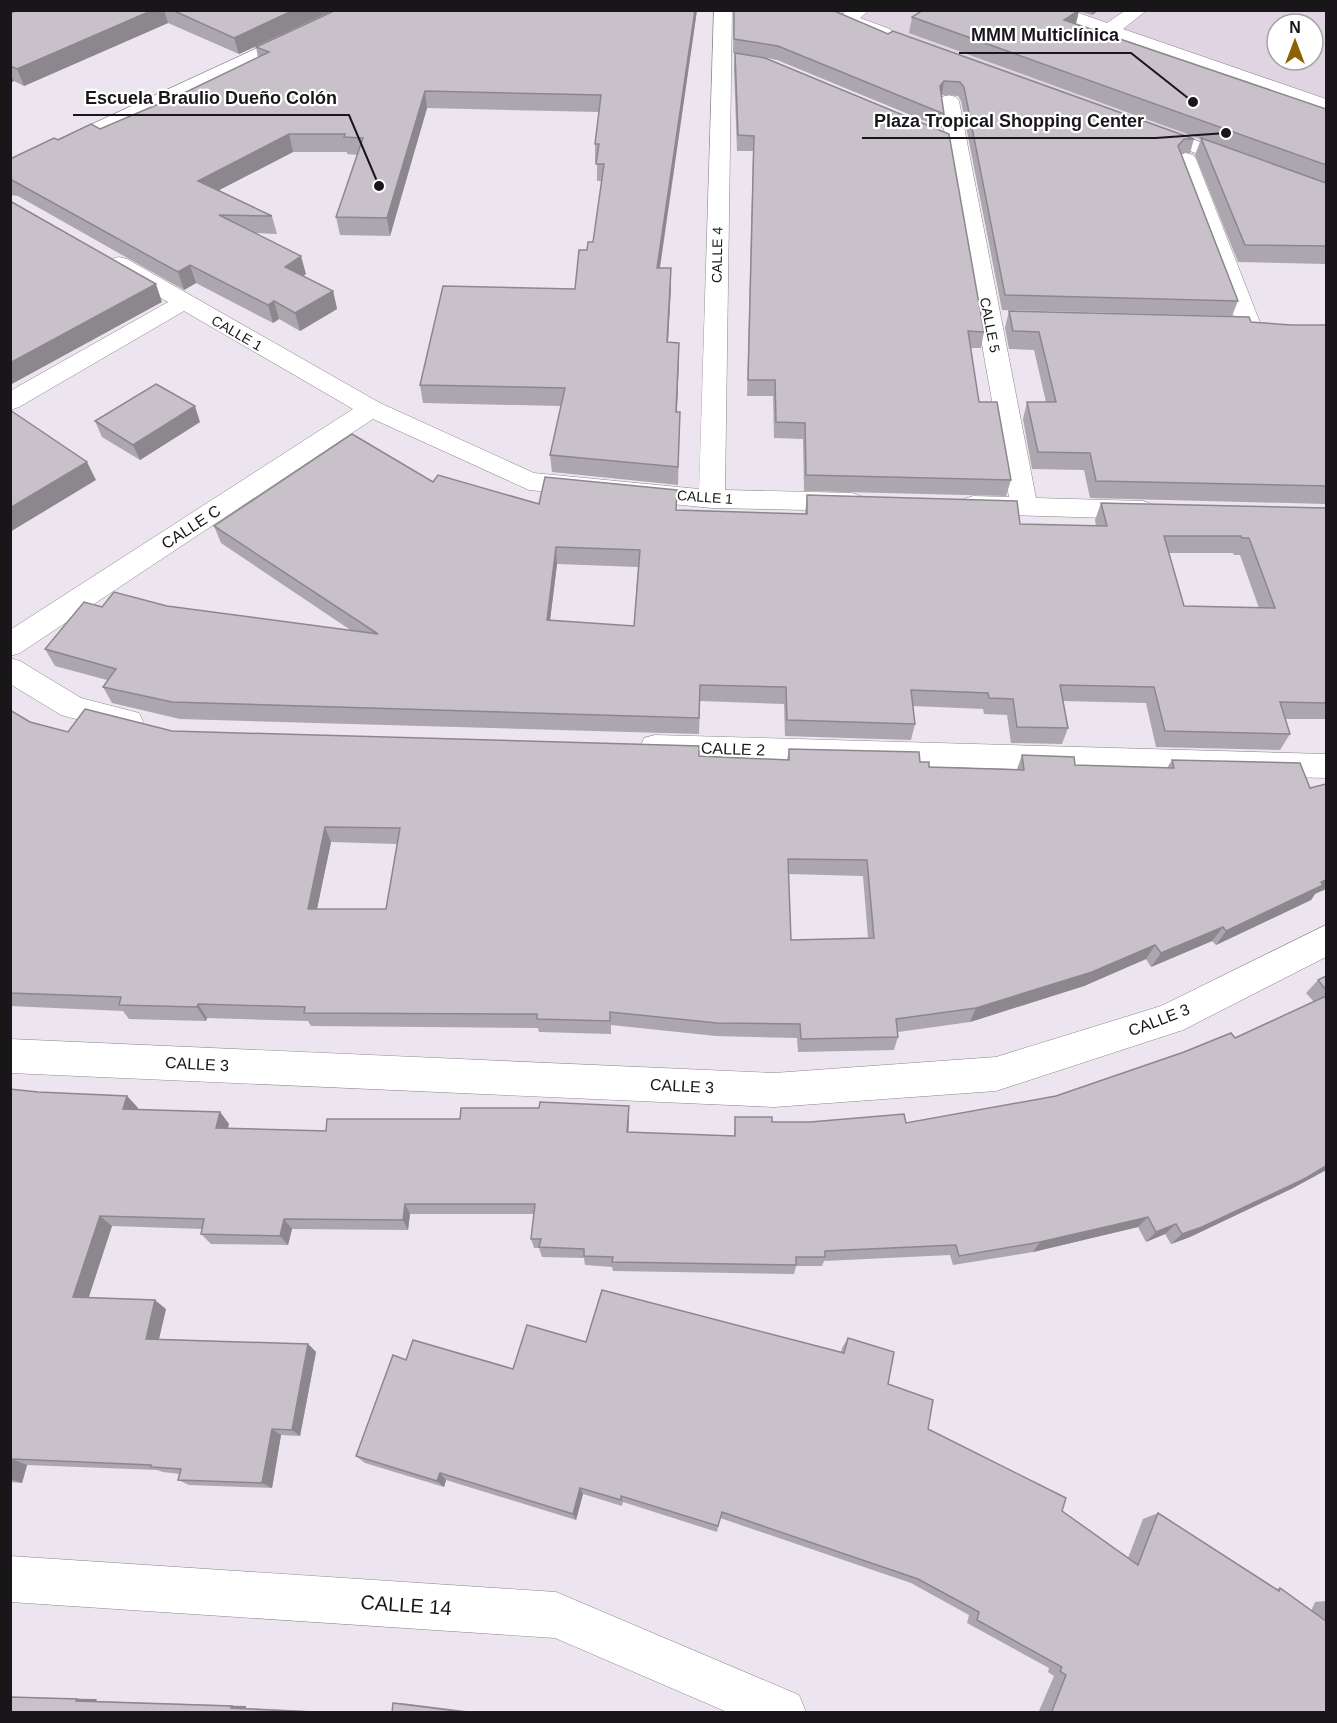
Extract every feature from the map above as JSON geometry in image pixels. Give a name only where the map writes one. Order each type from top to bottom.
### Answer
[{"type":"street","points":[[10,170],[356,10]]},
{"type":"street","name":"CALLE 4","points":[[712,499],[731,61],[723,10]]},
{"type":"street","points":[[860,10],[846,19],[902,39]]},
{"type":"street","points":[[1051,10],[1326,105]]},
{"type":"street","points":[[1110,30],[1138,10]]},
{"type":"street","name":"CALLE 5","points":[[949,101],[1024,506]]},
{"type":"street","points":[[1136,125],[1326,194]]},
{"type":"street","points":[[934,135],[956,144]]},
{"type":"street","points":[[1186,159],[1260,326],[1225,324]]},
{"type":"street","name":"CALLE 1","points":[[103,255],[371,409],[529,481],[712,499],[874,503]]},
{"type":"street","points":[[10,402],[184,302]]},
{"type":"street","points":[[989,319],[1013,320]]},
{"type":"street","name":"CALLE C","points":[[10,645],[371,409]]},
{"type":"street","points":[[955,505],[1164,511]]},
{"type":"street","points":[[10,669],[72,707],[158,728]]},
{"type":"street","name":"CALLE 2","points":[[622,746],[1326,766]]},
{"type":"street","name":"CALLE 3","points":[[10,1056],[774,1090],[996,1074],[1170,1018],[1326,940]]},
{"type":"street","name":"CALLE 14","points":[[10,1579],[556,1615],[782,1713]]},
{"type":"shaded area","points":[[840,10],[1326,11],[1326,207],[821,21]]},
{"type":"building","points":[[19,10],[153,10],[17,69],[10,66],[10,13]]},
{"type":"building","points":[[172,10],[294,10],[234,38]]},
{"type":"building","points":[[336,10],[695,10],[657,268],[671,268],[667,342],[679,343],[676,412],[680,412],[678,467],[550,455],[565,388],[420,385],[443,286],[575,289],[579,250],[587,250],[588,242],[593,242],[604,164],[596,164],[599,144],[595,144],[601,95],[425,91],[387,218],[336,217],[363,138],[344,137],[345,134],[289,134],[198,181],[272,216],[219,215],[301,256],[285,267],[333,291],[295,313],[274,301],[268,305],[190,265],[178,272],[10,179],[10,159],[54,138],[58,140],[91,124],[100,129],[182,94],[269,52],[256,47]]},
{"type":"building","points":[[734,10],[832,10],[888,34],[893,31],[1194,139],[1184,139],[1178,146],[1238,301],[1005,295],[964,87],[960,82],[944,81],[940,86],[944,114],[778,46],[734,39]]},
{"type":"building","points":[[923,10],[1079,10],[1064,20],[1326,109],[1326,165],[912,17]]},
{"type":"building","points":[[735,53],[765,58],[949,134],[984,332],[968,331],[979,402],[997,402],[1011,480],[806,475],[805,423],[776,422],[775,380],[748,380],[754,136],[738,135]]},
{"type":"building","points":[[1201,138],[1326,183],[1326,246],[1245,245]]},
{"type":"building","points":[[10,201],[156,284],[10,363]]},
{"type":"building","points":[[1009,311],[1249,317],[1251,322],[1326,325],[1326,486],[1096,481],[1090,453],[1038,452],[1027,402],[1056,402],[1039,332],[1013,331]]},
{"type":"building","points":[[156,384],[195,406],[133,445],[95,421]]},
{"type":"building","points":[[10,410],[87,462],[10,508]]},
{"type":"building","points":[[352,434],[433,482],[438,475],[539,504],[545,477],[677,490],[676,510],[807,514],[807,495],[1017,501],[1020,524],[1107,526],[1101,503],[1326,508],[1326,703],[1280,702],[1290,734],[1165,731],[1154,687],[1060,685],[1068,728],[1017,727],[1013,699],[989,698],[988,693],[911,690],[915,724],[787,720],[786,687],[700,685],[699,718],[172,702],[103,687],[116,669],[45,649],[84,602],[102,607],[114,592],[167,606],[378,634],[214,526]],"holes":[[[1164,536],[1241,536],[1249,538],[1275,608],[1184,606]],[[556,547],[640,550],[634,626],[547,620]]]},
{"type":"building","points":[[85,709],[172,731],[699,746],[699,756],[789,760],[789,749],[919,752],[920,762],[929,762],[929,767],[1024,770],[1022,755],[1074,757],[1075,765],[1174,768],[1172,760],[1300,763],[1310,788],[1326,784],[1326,880],[1321,882],[1323,885],[1226,931],[1223,927],[1161,953],[1155,945],[1092,972],[976,1008],[896,1019],[898,1037],[801,1039],[800,1024],[717,1023],[610,1012],[610,1021],[537,1019],[537,1014],[304,1013],[305,1007],[198,1004],[197,1007],[119,1005],[121,997],[10,993],[10,710],[30,722],[68,732]],"holes":[[[325,827],[400,828],[386,909],[308,909]],[[788,859],[867,860],[874,938],[791,940]]]},
{"type":"building","points":[[1326,976],[1326,990],[1318,980]]},
{"type":"building","points":[[1326,996],[1326,1166],[1306,1178],[1202,1227],[1182,1234],[1176,1224],[1156,1232],[1148,1217],[1040,1242],[959,1256],[956,1245],[825,1251],[825,1257],[796,1257],[796,1265],[612,1262],[613,1257],[584,1256],[584,1249],[539,1247],[541,1239],[531,1239],[535,1204],[405,1204],[403,1220],[284,1219],[280,1236],[201,1234],[204,1219],[100,1216],[73,1297],[155,1300],[146,1339],[308,1344],[292,1430],[272,1429],[262,1483],[178,1480],[181,1469],[151,1467],[151,1465],[12,1459],[10,1465],[10,1089],[127,1096],[123,1109],[220,1112],[216,1128],[326,1131],[327,1119],[460,1119],[461,1108],[539,1108],[540,1102],[629,1106],[627,1132],[735,1136],[735,1117],[772,1117],[772,1122],[810,1122],[904,1114],[906,1123],[1056,1096],[1184,1052],[1231,1033],[1235,1038]]},
{"type":"building","points":[[602,1290],[844,1353],[848,1338],[894,1352],[888,1384],[933,1400],[928,1429],[1066,1498],[1062,1511],[1138,1565],[1158,1513],[1279,1591],[1280,1588],[1326,1621],[1326,1713],[1053,1713],[1066,1675],[1060,1671],[1062,1667],[977,1620],[979,1612],[918,1579],[722,1512],[718,1526],[621,1496],[621,1500],[580,1488],[573,1514],[440,1473],[437,1481],[356,1456],[393,1355],[406,1360],[413,1340],[513,1369],[527,1325],[586,1342]]},
{"type":"building","points":[[10,1697],[232,1706],[231,1708],[332,1713],[10,1713]]},
{"type":"building","points":[[393,1703],[472,1713],[392,1713]]},
{"type":"place","name":"MMM Multiclínica","points":[[1193,102]]},
{"type":"place","name":"Plaza Tropical Shopping Center","points":[[1226,133]]},
{"type":"place","name":"Escuela Braulio Dueño Colón","points":[[379,186]]}]
